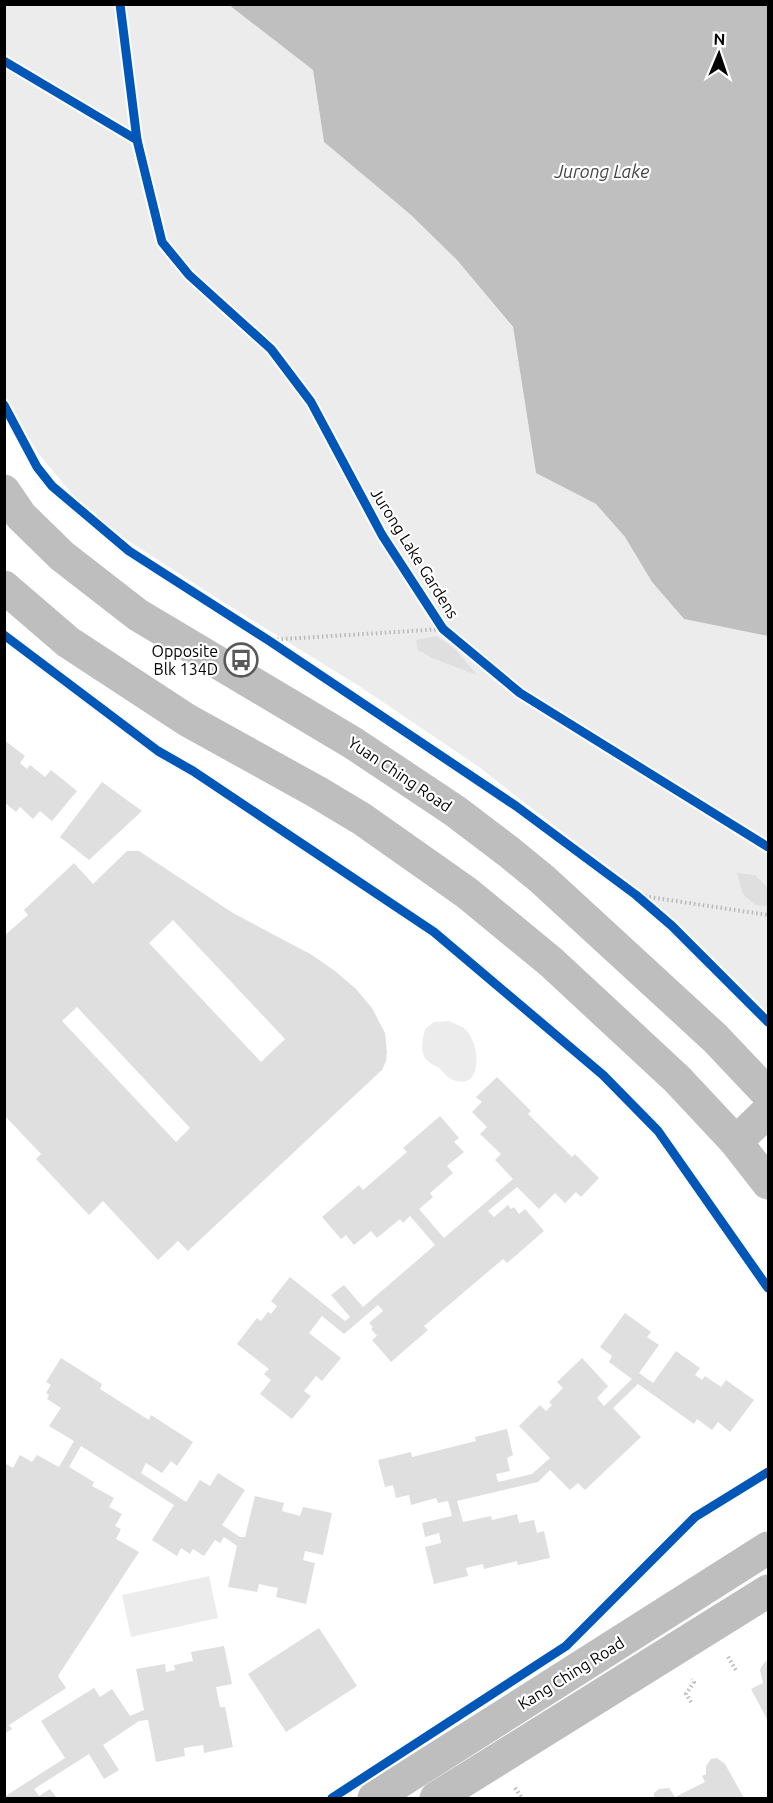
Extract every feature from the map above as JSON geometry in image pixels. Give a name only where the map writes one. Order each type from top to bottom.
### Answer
[{"type":"street","name":"Yuan Ching Road","points":[[4,491],[21,516],[62,556],[138,615],[353,743],[455,811],[509,852],[550,886],[716,1038],[768,1094]]},
{"type":"street","points":[[4,587],[68,642],[187,720],[344,808],[467,892],[559,969],[677,1079],[736,1142],[768,1183]]},
{"type":"street","points":[[736,1142],[768,1111]]},
{"type":"street","name":"Kang Ching Road","points":[[374,1798],[768,1548]]},
{"type":"street","points":[[436,1798],[768,1591]]},
{"type":"path","points":[[268,640],[443,629]]},
{"type":"path","points":[[258,634],[278,647]]},
{"type":"path","points":[[627,889],[654,911]]},
{"type":"path","points":[[636,896],[768,915]]},
{"type":"path","points":[[732,1662],[738,1672]]},
{"type":"path","points":[[688,1673],[694,1682],[686,1694],[691,1702]]},
{"type":"shaded area","points":[[5,5],[229,5],[313,70],[324,142],[411,215],[457,260],[513,328],[536,473],[596,504],[625,537],[652,582],[684,619],[768,636],[768,1021],[723,971],[607,867],[479,767],[359,686],[113,531],[73,495],[38,453],[5,399]]},
{"type":"shaded area","points":[[449,1021],[466,1030],[474,1045],[476,1064],[474,1073],[470,1079],[463,1082],[449,1078],[428,1061],[423,1053],[425,1029],[434,1022]]},
{"type":"shaded area","points":[[209,1576],[218,1618],[131,1637],[122,1595]]},
{"type":"water","name":"Jurong Lake","points":[[229,5],[768,5],[768,636],[684,619],[652,582],[625,537],[596,504],[536,473],[513,327],[457,260],[411,215],[324,142],[313,70]]},
{"type":"building","points":[[436,636],[454,648],[477,675],[432,658],[418,650],[416,640]]},
{"type":"building","points":[[4,740],[25,756],[20,763],[27,769],[30,765],[45,777],[51,770],[77,791],[52,821],[40,811],[33,819],[20,807],[16,812],[4,802]]},
{"type":"building","points":[[102,782],[142,811],[89,860],[60,837]]},
{"type":"building","points":[[127,851],[139,851],[233,913],[312,955],[335,971],[356,989],[372,1008],[385,1033],[387,1052],[382,1070],[188,1251],[178,1241],[158,1260],[103,1201],[89,1215],[36,1159],[41,1154],[4,1115],[4,936],[28,915],[24,910],[74,863],[93,884]],"holes":[[[173,920],[285,1039],[261,1062],[149,943]],[[77,1007],[190,1128],[176,1142],[62,1021]]]},
{"type":"building","points":[[737,873],[755,875],[768,888],[768,906],[755,905],[743,894]]},
{"type":"building","points":[[497,1077],[531,1111],[528,1114],[572,1157],[575,1154],[599,1178],[581,1197],[576,1192],[565,1203],[555,1193],[539,1209],[517,1187],[488,1211],[494,1217],[508,1205],[511,1209],[514,1207],[519,1214],[525,1209],[544,1231],[507,1263],[503,1259],[424,1326],[428,1330],[391,1362],[372,1340],[377,1336],[369,1323],[383,1311],[378,1305],[344,1334],[322,1316],[309,1333],[341,1358],[322,1381],[316,1376],[304,1391],[311,1396],[292,1419],[260,1394],[271,1380],[264,1374],[269,1369],[237,1344],[257,1318],[261,1321],[268,1312],[271,1314],[277,1306],[271,1301],[290,1277],[345,1321],[350,1317],[331,1295],[344,1285],[363,1307],[435,1245],[410,1216],[403,1223],[400,1219],[377,1238],[371,1231],[354,1245],[346,1235],[341,1239],[322,1217],[359,1185],[363,1190],[407,1152],[403,1148],[440,1116],[459,1138],[454,1142],[464,1152],[447,1166],[453,1173],[430,1193],[433,1197],[419,1209],[444,1238],[513,1179],[495,1160],[501,1154],[480,1134],[487,1127],[472,1112],[482,1102],[476,1097]]},
{"type":"building","points":[[625,1313],[651,1332],[647,1337],[659,1345],[639,1373],[653,1383],[676,1351],[700,1368],[695,1375],[702,1380],[705,1376],[721,1387],[726,1380],[754,1400],[730,1432],[718,1422],[712,1430],[697,1419],[694,1424],[638,1384],[613,1408],[641,1437],[585,1490],[578,1483],[570,1490],[550,1470],[538,1482],[457,1501],[463,1522],[491,1516],[492,1520],[517,1514],[519,1523],[534,1520],[537,1533],[544,1531],[550,1558],[518,1565],[517,1561],[484,1569],[483,1564],[466,1568],[468,1576],[434,1584],[425,1547],[441,1543],[439,1533],[425,1537],[422,1523],[452,1516],[448,1501],[438,1503],[436,1498],[411,1505],[409,1495],[396,1498],[393,1485],[385,1487],[378,1460],[411,1452],[412,1457],[476,1441],[475,1437],[507,1429],[513,1455],[507,1458],[510,1471],[496,1474],[498,1482],[532,1474],[550,1458],[519,1426],[540,1405],[546,1411],[552,1405],[549,1402],[563,1388],[557,1382],[582,1358],[608,1386],[597,1398],[604,1406],[632,1379],[609,1362],[612,1356],[600,1347]]},
{"type":"building","points":[[61,1358],[102,1384],[100,1389],[149,1420],[151,1415],[193,1442],[177,1466],[171,1461],[162,1473],[146,1463],[141,1473],[186,1502],[200,1480],[210,1486],[218,1473],[245,1490],[222,1525],[240,1537],[245,1537],[255,1496],[284,1503],[282,1511],[300,1516],[303,1507],[332,1513],[323,1555],[305,1551],[303,1560],[315,1563],[306,1604],[276,1597],[278,1588],[259,1584],[257,1592],[228,1587],[237,1546],[224,1537],[220,1543],[215,1540],[204,1556],[193,1549],[190,1554],[181,1548],[177,1556],[152,1540],[174,1505],[81,1446],[69,1467],[94,1482],[92,1486],[114,1498],[109,1507],[122,1514],[115,1526],[121,1529],[116,1539],[139,1552],[58,1676],[66,1688],[9,1725],[12,1729],[4,1734],[4,1467],[6,1464],[13,1468],[20,1455],[32,1462],[37,1455],[59,1467],[74,1441],[49,1426],[61,1408],[47,1399],[49,1395],[46,1393],[51,1385],[46,1382]]},
{"type":"building","points":[[319,1628],[357,1686],[286,1732],[248,1674]]},
{"type":"building","points":[[224,1646],[232,1684],[216,1687],[220,1707],[225,1707],[233,1747],[204,1753],[203,1745],[184,1748],[185,1756],[156,1762],[148,1720],[139,1721],[103,1745],[119,1770],[104,1779],[89,1754],[34,1789],[39,1796],[50,1789],[57,1798],[4,1798],[65,1758],[41,1721],[94,1688],[100,1697],[112,1689],[130,1716],[144,1710],[136,1669],[165,1664],[166,1672],[175,1670],[174,1665],[193,1661],[191,1652]]},
{"type":"building","points":[[768,1660],[768,1721],[751,1689],[763,1683],[760,1670]]},
{"type":"building","points":[[717,1758],[725,1764],[744,1798],[654,1798],[654,1793],[659,1789],[669,1788],[675,1797],[705,1782],[702,1776],[706,1774],[706,1766],[711,1759]]},
{"type":"cycle path","points":[[120,4],[137,140]]},
{"type":"cycle path","name":"Jurong Lake Gardens","points":[[4,61],[137,140],[162,242],[189,275],[271,349],[311,402],[382,535],[443,629],[520,693],[768,847]]},
{"type":"cycle path","points":[[4,405],[37,467],[52,486],[129,551],[268,640],[516,806],[636,895],[672,926],[768,1022]]},
{"type":"cycle path","points":[[4,635],[158,751],[193,771],[434,932],[603,1075],[658,1131],[768,1288]]},
{"type":"cycle path","points":[[332,1798],[566,1646],[695,1517],[768,1472]]},
{"type":"place","name":"Opposite Blk 134D","points":[[241,660]]}]
